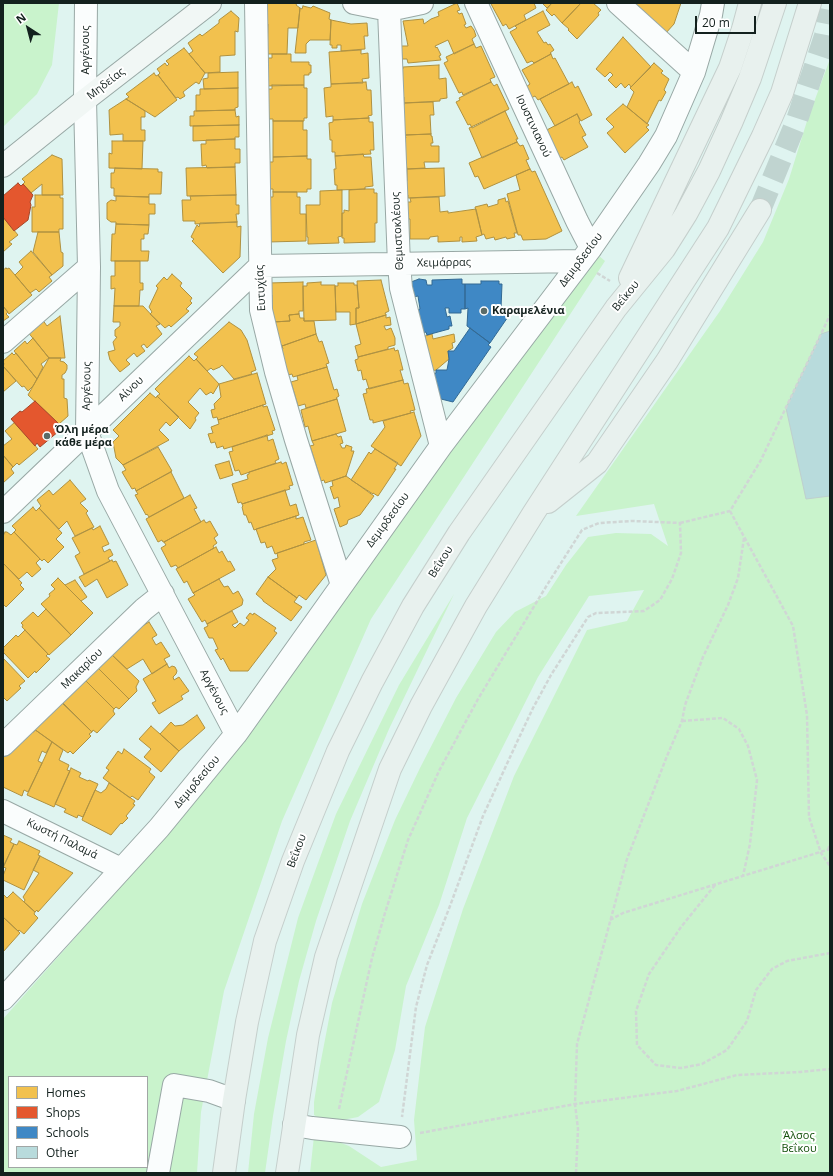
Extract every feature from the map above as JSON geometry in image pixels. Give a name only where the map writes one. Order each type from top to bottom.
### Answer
[{"type":"main road","points":[[620,299],[730,68],[750,3]]},
{"type":"main road","name":"Βεΐκου","points":[[224,1173],[234,1100],[265,941],[293,862],[338,751],[372,682],[417,600],[459,533],[620,299],[664,249],[690,208],[709,171],[750,78],[775,3]]},
{"type":"main road","points":[[287,1173],[308,1034],[326,956],[390,769],[421,706],[476,606],[533,514],[718,228],[763,136],[782,93],[810,3]]},
{"type":"main road","points":[[533,514],[597,463],[667,361],[760,210]]},
{"type":"street","name":"Αργένους","points":[[86,3],[85,100],[89,267],[87,432],[108,491],[236,734]]},
{"type":"street","name":"Μηδείας","points":[[3,166],[210,3]]},
{"type":"street","name":"Ευτυχίας","points":[[256,3],[261,310],[276,372],[296,440],[342,585]]},
{"type":"street","points":[[354,3],[389,10],[422,3]]},
{"type":"street","name":"Ιουστινιανού","points":[[476,3],[576,221],[586,254]]},
{"type":"street","points":[[618,3],[694,72]]},
{"type":"street","name":"Δεμιρδεσίου","points":[[3,999],[159,828],[236,734],[441,446],[586,254],[649,164],[666,136],[694,72],[711,15],[713,3]]},
{"type":"street","name":"Θεμιστοκλέους","points":[[389,10],[400,288],[441,446]]},
{"type":"street","name":"Χειμάρρας","points":[[260,266],[399,264],[586,254]]},
{"type":"street","name":"Αίνου","points":[[3,512],[260,266]]},
{"type":"street","points":[[3,342],[89,267]]},
{"type":"street","name":"Μακαρίου","points":[[3,745],[144,609],[163,594]]},
{"type":"street","name":"Κωστή Παλαμά","points":[[3,811],[121,869]]},
{"type":"street","points":[[158,1173],[174,1085],[209,1091],[234,1100]]},
{"type":"street","points":[[294,1125],[400,1137]]},
{"type":"path","points":[[586,254],[609,281],[620,299]]},
{"type":"path","points":[[334,1130],[372,958],[408,840],[439,772],[478,699],[582,530],[599,523],[632,521],[680,523],[730,511],[761,460],[830,315]]},
{"type":"path","points":[[730,511],[793,626],[807,715],[809,817],[821,853],[830,866]]},
{"type":"path","points":[[680,523],[681,553],[672,580],[660,600],[644,611],[596,613],[588,617],[551,675],[533,708],[483,816],[425,972],[416,1007],[400,1137],[574,1104],[677,1091],[737,1075],[830,1069]]},
{"type":"path","points":[[576,1173],[578,1129],[574,1104],[577,1044],[627,859],[666,756],[682,721],[703,657],[728,605],[738,578],[744,538]]},
{"type":"path","points":[[682,721],[723,718],[740,729],[748,746],[757,780],[750,844],[742,876]]},
{"type":"path","points":[[610,921],[623,913],[821,853],[829,850],[830,844]]},
{"type":"path","points":[[714,885],[681,927],[649,974],[636,1011],[637,1045],[656,1065],[681,1068],[702,1064],[727,1050],[747,1021],[756,990],[772,970],[787,961],[830,953]]},
{"type":"green space","points":[[3,3],[59,3],[52,65],[37,94],[3,127]]},
{"type":"green space","name":"Άλσος Βεΐκου","points":[[830,59],[830,1173],[310,1173],[314,1136],[326,1137],[349,1146],[381,1167],[417,1160],[414,1120],[425,1027],[463,909],[514,776],[587,630],[627,621],[644,590],[589,596],[538,677],[467,818],[439,905],[406,986],[395,1050],[379,1102],[358,1117],[327,1123],[314,1115],[314,1102],[332,1003],[362,904],[395,820],[420,768],[456,698],[496,632],[515,612],[546,596],[566,565],[588,537],[616,533],[651,534],[668,546],[654,504],[576,516],[720,311],[763,242],[789,179],[807,121]]},
{"type":"green space","points":[[598,255],[605,261],[371,619],[282,821],[224,991],[201,1112],[197,1173],[3,1173],[3,1019],[153,850]]},
{"type":"green space","points":[[454,594],[389,729],[350,821],[316,921],[299,981],[286,1041],[265,1173],[248,1173],[254,1114],[268,1038],[298,918],[336,814],[399,685]]},
{"type":"building: Homes","points":[[265,3],[297,3],[296,5],[300,8],[298,28],[288,28],[287,54],[267,54],[268,24],[265,24]]},
{"type":"building: Homes","points":[[457,3],[460,10],[457,11],[459,14],[462,13],[466,24],[464,25],[466,28],[471,26],[474,30],[476,36],[472,39],[474,44],[454,54],[448,40],[435,46],[441,55],[439,56],[441,60],[408,63],[407,59],[402,59],[401,46],[408,46],[403,21],[423,19],[424,24],[439,16],[438,12]]},
{"type":"building: Homes","points":[[534,3],[536,8],[524,15],[526,20],[509,29],[506,24],[503,26],[491,4]]},
{"type":"building: Homes","points":[[542,3],[552,3],[547,8]]},
{"type":"building: Homes","points":[[552,3],[581,3],[562,23],[554,14],[552,16],[546,10]]},
{"type":"building: Homes","points":[[581,3],[593,3],[601,10],[598,13],[599,15],[577,39],[562,23]]},
{"type":"building: Homes","points":[[637,3],[681,3],[674,24],[665,34],[635,5]]},
{"type":"building: Homes","points":[[303,6],[311,8],[313,6],[330,13],[330,40],[310,40],[306,44],[306,53],[295,53],[300,8],[302,9]]},
{"type":"building: Homes","points":[[231,11],[239,18],[238,32],[235,31],[235,55],[220,56],[220,72],[205,73],[189,54],[193,51],[188,43],[200,34],[202,36],[219,23],[219,20]]},
{"type":"building: Homes","points":[[543,11],[550,25],[537,32],[544,43],[546,42],[548,45],[550,44],[554,50],[550,53],[551,54],[534,63],[532,61],[527,63],[510,32],[517,28],[515,26]]},
{"type":"building: Homes","points":[[331,20],[351,24],[367,23],[368,36],[364,36],[365,49],[341,51],[341,45],[337,45],[337,48],[332,48],[332,45],[330,45]]},
{"type":"building: Homes","points":[[623,37],[651,67],[631,87],[629,84],[625,88],[621,83],[616,88],[608,80],[613,75],[610,72],[605,77],[596,69]]},
{"type":"building: Homes","points":[[474,44],[476,48],[481,46],[495,77],[490,79],[491,82],[463,95],[462,92],[459,93],[444,63],[448,61],[446,57]]},
{"type":"building: Homes","points":[[184,48],[205,73],[199,84],[196,82],[183,92],[185,96],[180,99],[178,97],[176,98],[158,75],[160,73],[157,69],[165,63],[167,66],[169,64],[166,61]]},
{"type":"building: Homes","points":[[361,50],[361,54],[368,53],[369,78],[362,79],[363,83],[331,84],[329,52]]},
{"type":"building: Homes","points":[[272,54],[291,54],[291,62],[309,62],[309,65],[311,65],[311,73],[309,73],[309,75],[304,75],[304,85],[267,86],[267,58],[272,58]]},
{"type":"building: Homes","points":[[551,54],[553,59],[555,58],[569,84],[538,100],[535,96],[531,98],[526,87],[530,84],[522,70]]},
{"type":"building: Homes","points":[[654,63],[663,71],[661,73],[669,79],[664,90],[666,92],[661,101],[659,100],[647,124],[627,107],[634,92],[630,88]]},
{"type":"building: Homes","points":[[439,65],[439,79],[446,78],[447,98],[440,99],[440,101],[404,103],[404,97],[399,97],[398,69],[403,69],[403,67]]},
{"type":"building: Homes","points":[[238,72],[238,88],[204,89],[203,79],[208,78],[208,73]]},
{"type":"building: Homes","points":[[154,73],[156,76],[158,75],[177,100],[155,117],[126,99],[129,97],[126,94]]},
{"type":"building: Homes","points":[[366,82],[367,90],[371,90],[372,115],[368,116],[369,118],[333,120],[333,116],[326,117],[324,88],[331,87],[331,84]]},
{"type":"building: Homes","points":[[491,82],[494,86],[497,84],[509,109],[472,128],[470,124],[468,125],[456,102],[460,100],[459,98]]},
{"type":"building: Homes","points":[[572,82],[575,88],[578,86],[592,115],[581,121],[577,114],[555,126],[540,99]]},
{"type":"building: Homes","points":[[272,85],[304,85],[304,88],[307,88],[307,118],[304,118],[304,121],[273,121],[273,119],[268,119],[268,89],[272,89]]},
{"type":"building: Homes","points":[[238,88],[238,107],[235,108],[235,110],[196,111],[196,95],[200,95],[200,89]]},
{"type":"building: Homes","points":[[126,99],[145,111],[145,117],[141,117],[141,130],[145,130],[145,141],[123,141],[123,134],[110,135],[109,110]]},
{"type":"building: Homes","points":[[433,102],[434,115],[430,115],[431,134],[405,135],[405,132],[401,132],[401,106],[404,105],[404,103]]},
{"type":"building: Homes","points":[[623,104],[649,125],[646,127],[649,130],[625,153],[607,133],[614,127],[606,119]]},
{"type":"building: Homes","points":[[235,110],[236,117],[239,116],[239,125],[190,126],[190,116],[194,116],[194,111]]},
{"type":"building: Homes","points":[[505,111],[518,139],[516,139],[517,142],[482,158],[469,128]]},
{"type":"building: Homes","points":[[577,114],[580,121],[579,122],[586,135],[582,137],[588,147],[564,160],[562,157],[558,159],[543,132]]},
{"type":"building: Homes","points":[[369,118],[369,122],[373,122],[374,150],[370,150],[371,154],[335,156],[335,152],[332,152],[332,140],[330,140],[329,123],[333,122],[333,120]]},
{"type":"building: Homes","points":[[273,121],[303,121],[303,130],[307,130],[307,156],[273,157]]},
{"type":"building: Homes","points":[[239,125],[239,137],[235,137],[235,139],[193,141],[193,126]]},
{"type":"building: Homes","points":[[431,134],[433,143],[431,143],[431,146],[439,146],[439,162],[424,162],[425,168],[407,169],[406,163],[404,163],[403,138],[406,138],[405,135]]},
{"type":"building: Homes","points":[[235,139],[235,149],[240,149],[240,163],[235,163],[235,167],[207,168],[206,165],[202,166],[201,144],[206,144],[206,140]]},
{"type":"building: Homes","points":[[112,141],[143,141],[142,169],[109,168],[109,153],[112,154]]},
{"type":"building: Homes","points":[[517,142],[520,146],[523,145],[529,159],[526,160],[530,169],[484,189],[478,176],[475,177],[469,163]]},
{"type":"building: Homes","points":[[363,154],[364,157],[371,157],[373,186],[365,187],[365,189],[337,190],[337,185],[335,185],[334,169],[336,169],[335,156]]},
{"type":"building: Homes","points":[[52,155],[62,159],[63,195],[42,195],[42,184],[31,193],[23,184],[25,182],[22,179]]},
{"type":"building: Homes","points":[[307,156],[307,159],[311,159],[311,189],[307,189],[307,192],[273,192],[273,189],[267,189],[267,162],[273,162],[273,157]]},
{"type":"building: Homes","points":[[235,167],[236,195],[187,196],[186,168]]},
{"type":"building: Homes","points":[[115,168],[158,169],[158,172],[162,172],[161,194],[149,194],[149,197],[114,196],[114,188],[111,188],[111,173],[114,173]]},
{"type":"building: Homes","points":[[444,168],[445,196],[408,198],[408,195],[404,194],[404,181],[407,181],[407,169]]},
{"type":"building: Homes","points":[[530,169],[532,172],[535,171],[562,231],[546,239],[523,240],[521,235],[518,235],[507,194],[520,190],[516,175]]},
{"type":"building: Homes","points":[[374,189],[374,193],[377,193],[377,223],[375,223],[375,242],[344,243],[344,238],[342,238],[342,213],[344,213],[344,210],[349,211],[349,190]]},
{"type":"building: Homes","points":[[342,190],[342,236],[338,237],[339,243],[308,244],[306,205],[320,205],[320,191]]},
{"type":"building: Homes","points":[[273,192],[297,192],[297,197],[300,197],[300,214],[306,214],[306,241],[268,242],[268,197],[273,197]]},
{"type":"building: Homes","points":[[35,195],[60,195],[60,198],[63,198],[63,229],[59,229],[59,232],[32,232],[32,207],[35,207]]},
{"type":"building: Homes","points":[[236,195],[236,205],[239,205],[239,214],[236,214],[237,222],[195,224],[195,221],[183,221],[182,200],[191,200],[190,196]]},
{"type":"building: Homes","points":[[116,196],[149,197],[149,204],[155,204],[155,214],[149,214],[149,225],[116,224],[116,222],[111,222],[107,219],[107,203],[111,200],[116,201]]},
{"type":"building: Homes","points":[[439,197],[440,212],[448,211],[448,213],[476,209],[482,235],[476,237],[477,241],[462,242],[462,237],[460,237],[460,241],[438,242],[438,236],[430,237],[429,239],[410,239],[410,219],[405,219],[405,202],[411,202],[410,198]]},
{"type":"building: Homes","points":[[505,198],[506,202],[508,201],[517,233],[514,233],[515,237],[507,239],[506,237],[495,240],[494,237],[486,239],[484,234],[482,235],[475,207],[487,204],[488,207],[498,204],[498,200]]},
{"type":"building: Homes","points":[[3,217],[18,235],[9,242],[12,244],[3,252]]},
{"type":"building: Homes","points":[[237,222],[237,227],[241,226],[240,257],[223,273],[192,241],[194,239],[191,237],[197,225],[199,227],[200,223]]},
{"type":"building: Homes","points":[[116,224],[149,225],[148,234],[144,234],[144,239],[141,239],[141,251],[149,251],[148,261],[111,261],[112,234],[115,234]]},
{"type":"building: Homes","points":[[38,232],[59,232],[61,252],[63,253],[63,266],[52,275],[33,252]]},
{"type":"building: Homes","points":[[31,251],[52,275],[49,277],[52,281],[39,292],[36,289],[30,293],[15,275],[23,267],[19,262]]},
{"type":"building: Homes","points":[[115,261],[140,261],[140,283],[143,283],[143,290],[140,290],[139,306],[114,306],[115,288],[111,289],[111,276],[115,276]]},
{"type":"building: Homes","points":[[9,268],[32,295],[9,314],[3,306],[3,270]]},
{"type":"building: Homes","points":[[172,274],[182,283],[180,286],[192,298],[190,301],[192,303],[186,309],[189,311],[171,327],[169,325],[165,328],[150,314],[152,312],[149,307],[158,288],[156,286],[164,277],[167,280]]},
{"type":"building: Homes","points":[[381,280],[389,311],[385,313],[386,315],[356,324],[356,308],[359,308],[357,281]]},
{"type":"building: Homes","points":[[303,282],[303,311],[299,311],[299,314],[289,315],[290,321],[273,322],[272,295],[269,295],[269,283]]},
{"type":"building: Homes","points":[[321,282],[321,285],[335,285],[336,320],[304,321],[303,286],[307,286],[307,283]]},
{"type":"building: Homes","points":[[338,283],[354,283],[354,285],[357,285],[359,308],[356,308],[356,324],[350,325],[350,312],[336,312],[335,286],[338,286]]},
{"type":"building: Homes","points":[[3,306],[8,312],[6,314],[9,317],[3,321]]},
{"type":"building: Homes","points":[[114,306],[143,306],[160,324],[156,326],[162,334],[147,348],[144,344],[141,346],[145,351],[137,357],[134,353],[126,360],[130,364],[120,372],[110,360],[108,352],[115,350],[113,342],[117,337],[115,336],[115,330],[120,326],[120,322],[113,322]]},
{"type":"building: Homes","points":[[299,314],[300,318],[304,318],[304,321],[314,321],[316,334],[282,346],[281,344],[279,345],[273,322],[290,321],[289,315]]},
{"type":"building: Homes","points":[[386,315],[386,318],[390,317],[391,325],[384,326],[386,330],[391,328],[395,338],[395,345],[388,347],[388,349],[358,357],[355,346],[361,344],[356,324]]},
{"type":"building: Homes","points":[[60,316],[65,358],[49,358],[27,331],[42,319],[47,326]]},
{"type":"building: Homes","points":[[229,322],[241,330],[247,340],[256,370],[251,372],[252,374],[234,379],[222,365],[213,370],[211,368],[207,371],[196,359],[198,357],[194,354]]},
{"type":"building: Homes","points":[[316,334],[319,342],[322,341],[329,363],[326,364],[327,367],[293,377],[292,374],[288,375],[279,351],[283,349],[282,346]]},
{"type":"building: Homes","points":[[432,334],[433,339],[454,334],[455,342],[452,343],[453,348],[448,351],[449,359],[436,370],[431,371],[425,336]]},
{"type":"building: Homes","points":[[33,338],[49,358],[41,364],[43,367],[37,379],[14,351],[25,341],[27,344]]},
{"type":"building: Homes","points":[[394,348],[395,351],[398,350],[403,370],[400,370],[403,380],[369,389],[366,379],[363,380],[361,370],[358,371],[355,360],[358,359],[358,357]]},
{"type":"building: Homes","points":[[12,353],[14,355],[16,353],[37,379],[28,391],[24,386],[22,387],[3,366],[3,361]]},
{"type":"building: Homes","points":[[189,356],[194,361],[196,359],[219,384],[213,394],[211,392],[206,395],[200,388],[188,402],[199,413],[190,429],[157,396],[160,394],[155,389]]},
{"type":"building: Homes","points":[[49,358],[61,358],[60,361],[67,365],[65,373],[62,375],[62,379],[64,379],[64,398],[67,399],[68,416],[59,424],[28,395]]},
{"type":"building: Homes","points":[[3,366],[16,381],[3,392]]},
{"type":"building: Homes","points":[[327,367],[334,390],[337,389],[339,396],[336,398],[337,399],[306,408],[305,404],[298,406],[291,382],[298,380],[297,376]]},
{"type":"building: Homes","points":[[257,373],[266,404],[218,420],[217,417],[213,418],[211,410],[215,409],[214,404],[221,397],[219,384]]},
{"type":"building: Homes","points":[[403,380],[404,384],[408,383],[415,410],[410,411],[411,413],[373,423],[373,420],[370,420],[363,394],[367,393],[366,389]]},
{"type":"building: Homes","points":[[150,393],[156,398],[157,396],[179,417],[170,426],[166,422],[159,430],[169,440],[123,465],[116,458],[113,442],[119,436],[113,430]]},
{"type":"building: Homes","points":[[337,399],[346,431],[312,441],[308,426],[305,427],[301,410]]},
{"type":"building: Homes","points":[[263,405],[263,407],[267,406],[275,430],[272,431],[273,434],[224,449],[223,446],[217,448],[215,442],[211,443],[208,434],[213,433],[211,427],[219,424],[218,420]]},
{"type":"building: Homes","points":[[414,412],[421,436],[401,466],[371,446],[385,427],[383,421]]},
{"type":"building: Homes","points":[[15,422],[38,449],[19,465],[17,463],[13,467],[3,455],[3,446],[12,439],[5,431]]},
{"type":"building: Homes","points":[[336,434],[338,437],[341,436],[343,443],[340,444],[342,448],[345,448],[346,445],[352,447],[351,451],[354,451],[346,476],[325,483],[324,480],[321,481],[310,446],[314,445],[312,441]]},
{"type":"building: Homes","points":[[267,435],[268,441],[273,439],[279,459],[275,461],[276,463],[241,475],[239,470],[235,471],[229,452],[233,451],[232,447]]},
{"type":"building: Homes","points":[[158,447],[172,471],[136,491],[135,488],[132,489],[122,472],[126,470],[123,465]]},
{"type":"building: Homes","points":[[375,449],[398,463],[394,469],[396,469],[378,496],[351,480],[369,452],[371,454]]},
{"type":"building: Homes","points":[[3,455],[13,467],[11,469],[14,473],[3,483]]},
{"type":"building: Homes","points":[[229,461],[233,475],[220,479],[215,465]]},
{"type":"building: Homes","points":[[281,462],[282,464],[286,462],[293,485],[289,486],[290,489],[242,504],[241,502],[238,503],[232,484],[248,479],[247,475],[249,472]]},
{"type":"building: Homes","points":[[171,472],[184,498],[149,517],[147,514],[146,515],[135,495],[138,494],[136,491]]},
{"type":"building: Homes","points":[[346,476],[374,496],[360,515],[348,520],[347,524],[340,527],[334,509],[340,507],[338,497],[334,499],[330,487],[333,486],[332,481]]},
{"type":"building: Homes","points":[[70,480],[86,499],[80,503],[88,511],[86,513],[94,527],[75,536],[67,521],[59,529],[39,508],[41,506],[37,500],[49,490],[53,495]]},
{"type":"building: Homes","points":[[285,490],[290,506],[296,504],[299,515],[254,530],[251,522],[249,523],[246,515],[244,515],[242,504]]},
{"type":"building: Homes","points":[[190,495],[197,508],[194,509],[201,522],[164,542],[162,540],[158,542],[146,519]]},
{"type":"building: Homes","points":[[33,507],[36,511],[39,508],[62,533],[56,539],[64,547],[48,563],[44,559],[42,561],[14,532],[16,530],[12,526]]},
{"type":"building: Homes","points":[[296,516],[296,519],[303,517],[311,540],[275,554],[272,546],[267,548],[265,542],[261,543],[256,529]]},
{"type":"building: Homes","points":[[204,520],[206,523],[210,521],[218,535],[214,538],[217,543],[213,546],[214,548],[178,568],[176,565],[171,567],[161,548],[166,545],[164,542]]},
{"type":"building: Homes","points":[[100,526],[109,544],[102,547],[104,552],[110,549],[113,555],[108,558],[110,561],[84,574],[75,556],[80,553],[72,538],[92,528],[93,530]]},
{"type":"building: Homes","points":[[5,532],[11,535],[14,532],[40,559],[36,563],[41,569],[32,577],[27,572],[19,579],[3,563],[3,536]]},
{"type":"building: Homes","points":[[316,540],[326,575],[306,600],[299,595],[297,598],[268,577],[276,569],[272,560],[278,558],[277,553]]},
{"type":"building: Homes","points":[[216,547],[219,553],[222,551],[228,562],[230,561],[235,570],[193,593],[187,581],[184,583],[176,569]]},
{"type":"building: Homes","points":[[112,560],[113,562],[116,561],[128,585],[107,598],[97,579],[85,587],[79,577]]},
{"type":"building: Homes","points":[[3,563],[22,583],[20,585],[24,589],[6,607],[3,604]]},
{"type":"building: Homes","points":[[268,577],[297,598],[294,602],[302,607],[291,621],[263,601],[256,594]]},
{"type":"building: Homes","points":[[58,578],[93,613],[71,635],[41,604],[55,589],[51,585]]},
{"type":"building: Homes","points":[[219,579],[224,587],[228,586],[233,594],[238,591],[243,600],[242,605],[207,624],[205,620],[202,622],[188,599],[195,595],[193,593]]},
{"type":"building: Homes","points":[[75,580],[87,597],[81,601],[65,585]]},
{"type":"building: Homes","points":[[46,609],[71,635],[49,655],[22,627],[23,625],[21,623],[33,612],[38,617]]},
{"type":"building: Homes","points":[[232,611],[238,622],[232,625],[235,628],[240,623],[244,626],[249,620],[246,618],[250,613],[253,615],[254,613],[276,628],[274,631],[277,633],[248,671],[230,671],[223,658],[221,660],[215,650],[218,649],[213,638],[209,638],[204,628],[208,626],[207,624]]},
{"type":"building: Homes","points":[[149,622],[157,635],[152,638],[156,645],[161,642],[170,656],[164,659],[167,664],[152,674],[143,659],[127,669],[111,654],[121,639]]},
{"type":"building: Homes","points":[[25,630],[48,654],[46,656],[50,659],[36,673],[35,671],[28,678],[3,652],[3,648],[16,635],[18,637]]},
{"type":"building: Homes","points":[[111,654],[139,681],[136,687],[137,691],[129,699],[95,665]]},
{"type":"building: Homes","points":[[3,658],[25,681],[19,686],[21,688],[7,701],[3,697]]},
{"type":"building: Homes","points":[[167,664],[169,668],[172,666],[175,667],[177,671],[173,677],[174,680],[179,677],[189,691],[181,696],[183,699],[159,714],[152,703],[156,701],[143,679]]},
{"type":"building: Homes","points":[[95,665],[129,699],[119,709],[116,707],[114,709],[85,680]]},
{"type":"building: Homes","points":[[85,680],[114,709],[113,711],[115,714],[97,733],[93,730],[92,732],[59,699]]},
{"type":"building: Homes","points":[[62,703],[92,732],[89,734],[91,736],[73,754],[70,751],[68,753],[34,729]]},
{"type":"building: Homes","points":[[197,715],[205,728],[179,751],[160,734],[171,722],[175,726],[183,725]]},
{"type":"building: Homes","points":[[151,726],[179,751],[161,772],[144,757],[151,749],[139,739]]},
{"type":"building: Homes","points":[[34,729],[52,742],[46,753],[42,751],[38,761],[42,763],[28,792],[24,790],[22,796],[3,787],[3,752],[8,755],[12,745],[28,730],[34,732]]},
{"type":"building: Homes","points":[[52,742],[63,750],[59,760],[69,765],[67,770],[70,771],[54,807],[27,795]]},
{"type":"building: Homes","points":[[124,749],[151,769],[149,772],[155,777],[138,800],[132,796],[130,798],[103,778],[109,770],[106,768],[118,751],[122,754]]},
{"type":"building: Homes","points":[[71,768],[81,773],[79,777],[98,784],[83,817],[78,815],[77,818],[64,812],[66,809],[55,804]]},
{"type":"building: Homes","points":[[109,783],[135,801],[133,804],[135,805],[126,816],[128,818],[122,824],[121,823],[111,835],[82,820],[95,790],[101,793],[106,789]]},
{"type":"building: Homes","points":[[3,835],[12,839],[10,842],[14,844],[3,868]]},
{"type":"building: Homes","points":[[19,841],[40,851],[38,855],[40,856],[24,890],[3,880],[6,868],[3,867],[14,844],[17,845]]},
{"type":"building: Homes","points":[[40,856],[73,873],[38,912],[37,910],[35,912],[24,902],[25,900],[23,897],[39,873],[33,870]]},
{"type":"building: Homes","points":[[13,892],[35,912],[34,914],[38,918],[24,934],[19,930],[18,931],[3,917],[3,894],[7,898]]},
{"type":"building: Homes","points":[[3,917],[20,933],[3,952]]},
{"type":"building: Shops","points":[[18,183],[21,186],[23,184],[33,195],[30,202],[31,205],[28,220],[14,231],[3,217],[3,196]]},
{"type":"building: Shops","points":[[35,401],[59,424],[55,427],[59,431],[40,447],[37,443],[35,446],[11,419]]},
{"type":"building: Schools","points":[[419,279],[426,280],[427,285],[432,285],[432,280],[462,279],[462,284],[465,284],[465,309],[461,309],[461,313],[449,313],[449,308],[445,308],[447,317],[450,316],[452,326],[449,326],[449,329],[427,335],[426,332],[422,333],[416,311],[420,309],[418,296],[413,297],[411,282]]},
{"type":"building: Schools","name":"Καραμελένια","points":[[481,281],[499,281],[499,284],[502,284],[501,308],[499,308],[499,312],[512,311],[490,343],[467,326],[468,308],[465,309],[465,284],[481,284]]},
{"type":"building: Schools","points":[[470,328],[490,343],[488,345],[491,347],[453,402],[437,398],[432,375],[436,373],[436,370],[447,370],[449,359],[448,351],[454,351]]},
{"type":"building: Other","points":[[830,331],[830,496],[806,499],[786,408],[821,334]]},
{"type":"tunnel","points":[[760,210],[797,120],[825,36],[830,10]]},
{"type":"place","name":"Καραμελένια","points":[[484,311]]},
{"type":"place","name":"Όλη μέρα κάθε μέρα","points":[[47,436]]}]
